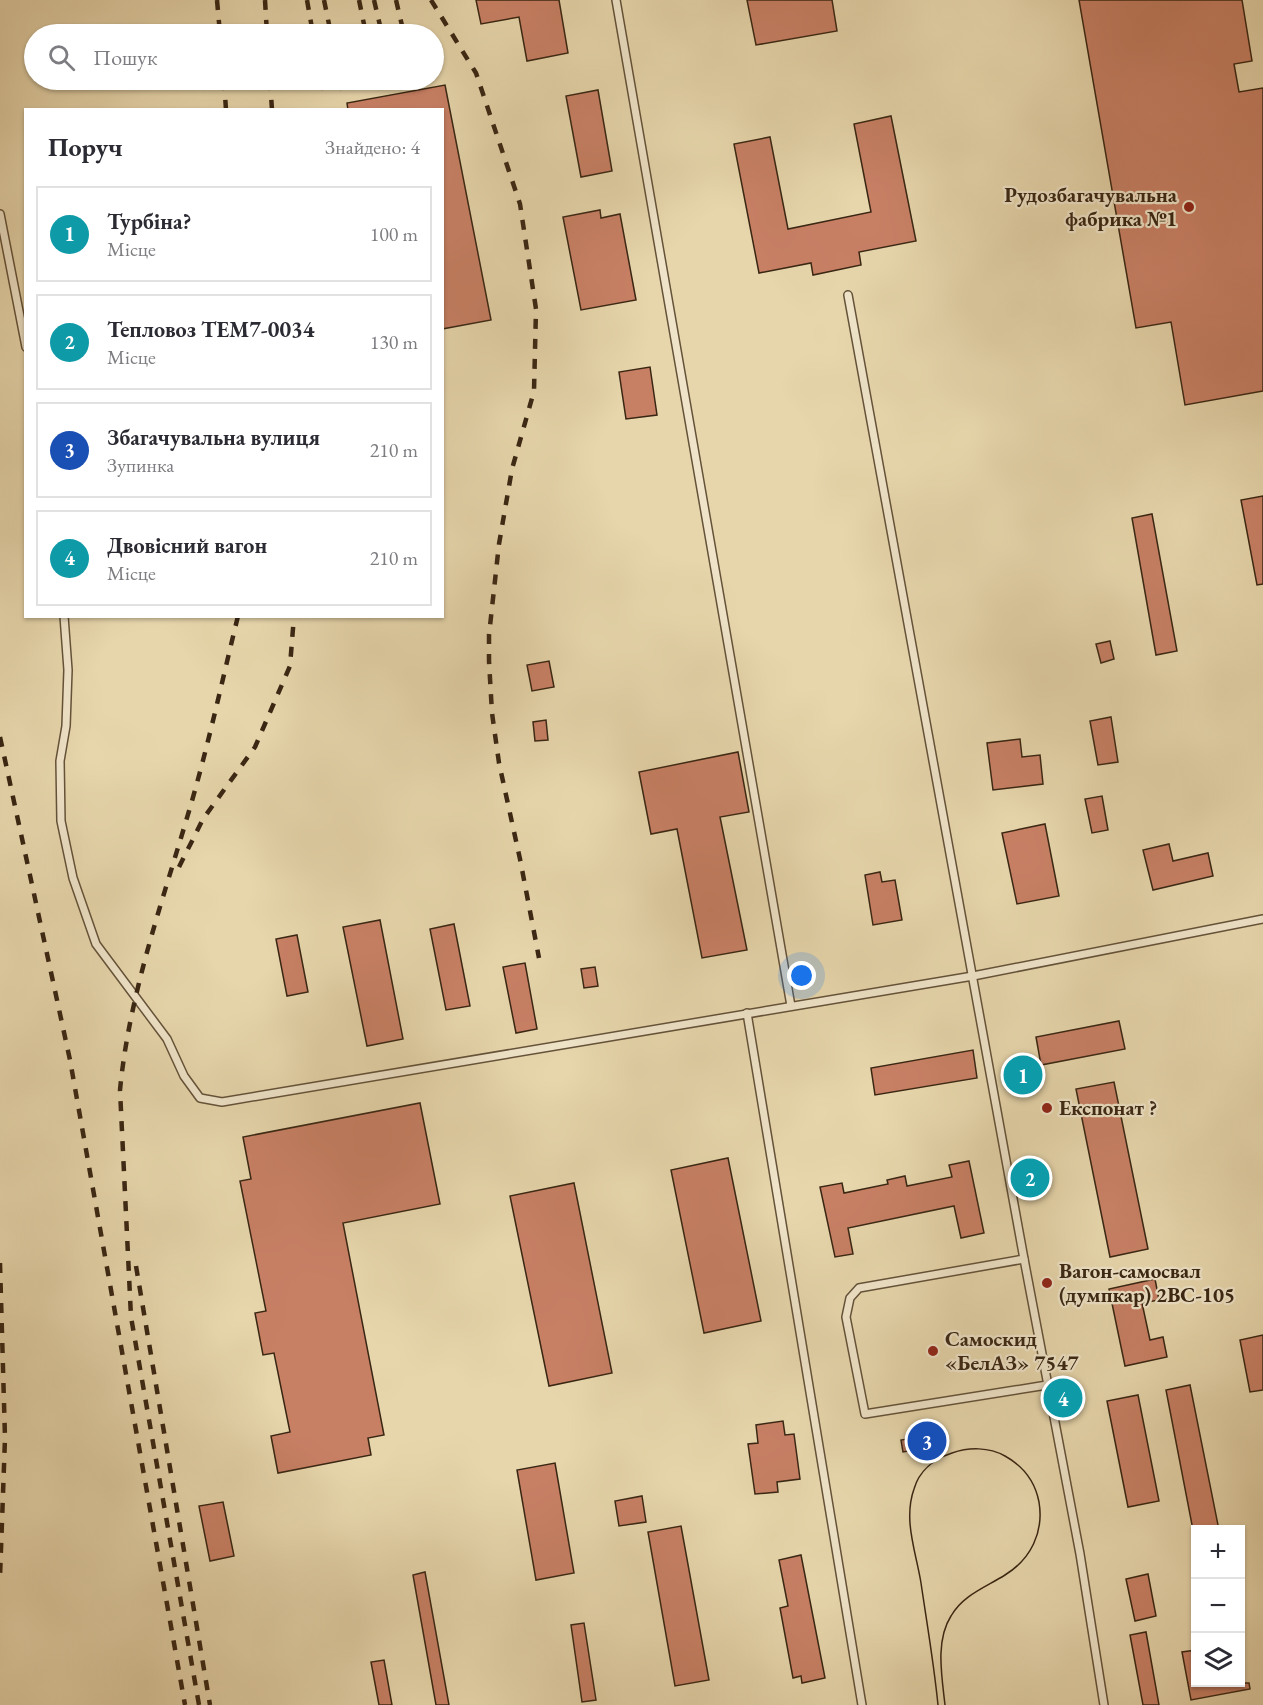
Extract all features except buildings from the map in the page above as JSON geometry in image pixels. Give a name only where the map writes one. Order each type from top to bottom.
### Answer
[{"type":"lane","points":[[616,0],[791,1006]]},
{"type":"lane","points":[[0,214],[24,337]]},
{"type":"lane","points":[[848,295],[1047,1385],[1080,1554],[1104,1705]]},
{"type":"lane","points":[[64,618],[68,670],[66,726],[60,760],[61,821],[73,878],[96,944],[167,1039],[184,1076],[200,1098],[222,1101],[973,976],[1263,919]]},
{"type":"lane","points":[[747,1013],[862,1705]]},
{"type":"lane","points":[[1024,1259],[859,1288],[850,1298],[846,1317],[865,1414],[1047,1385]]},
{"type":"tram line","points":[[938,1705],[921,1583],[910,1524],[911,1501],[916,1483],[923,1471],[933,1462],[959,1451],[986,1450],[1005,1456],[1027,1475],[1035,1487],[1039,1502],[1039,1524],[1034,1544],[1022,1561],[1005,1575],[968,1597],[951,1616],[941,1648],[945,1705]]},
{"type":"railway","points":[[217,0],[219,24]]},
{"type":"railway","points":[[265,0],[266,24]]},
{"type":"railway","points":[[307,0],[311,24]]},
{"type":"railway","points":[[324,0],[329,24]]},
{"type":"railway","points":[[359,0],[364,24]]},
{"type":"railway","points":[[374,0],[380,24]]},
{"type":"railway","points":[[396,0],[402,24]]},
{"type":"railway","points":[[431,0],[476,73],[520,204],[536,309],[534,391],[512,469],[499,544],[489,635],[489,661],[492,713],[499,763],[539,958]]},
{"type":"railway","points":[[225,90],[226,108]]},
{"type":"railway","points":[[271,90],[272,108]]},
{"type":"railway","points":[[324,90],[325,96]]},
{"type":"railway","points":[[199,1705],[131,1317],[120,1090],[124,1055],[139,984],[196,787],[238,618]]},
{"type":"railway","points":[[179,867],[203,819],[255,747],[290,666],[294,618]]},
{"type":"railway","points":[[0,737],[70,1060],[185,1705]]},
{"type":"railway","points":[[0,1263],[5,1438],[0,1577]]},
{"type":"railway","points":[[136,1266],[210,1705]]},
{"type":"place","name":"Рудозбагачувальна фабрика №1","points":[[1189,207]]},
{"type":"place","name":"Турбіна?","points":[[1023,1075]]},
{"type":"place","name":"Експонат ?","points":[[1047,1108]]},
{"type":"place","name":"Тепловоз ТЕМ7-0034","points":[[1030,1178]]},
{"type":"place","name":"Вагон-самосвал (думпкар) 2ВС-105","points":[[1047,1283]]},
{"type":"place","name":"Самоскид «БелАЗ» 7547","points":[[933,1351]]},
{"type":"place","name":"Двовісний вагон","points":[[1063,1398]]},
{"type":"place","name":"Збагачувальна вулиця","points":[[927,1441]]}]
